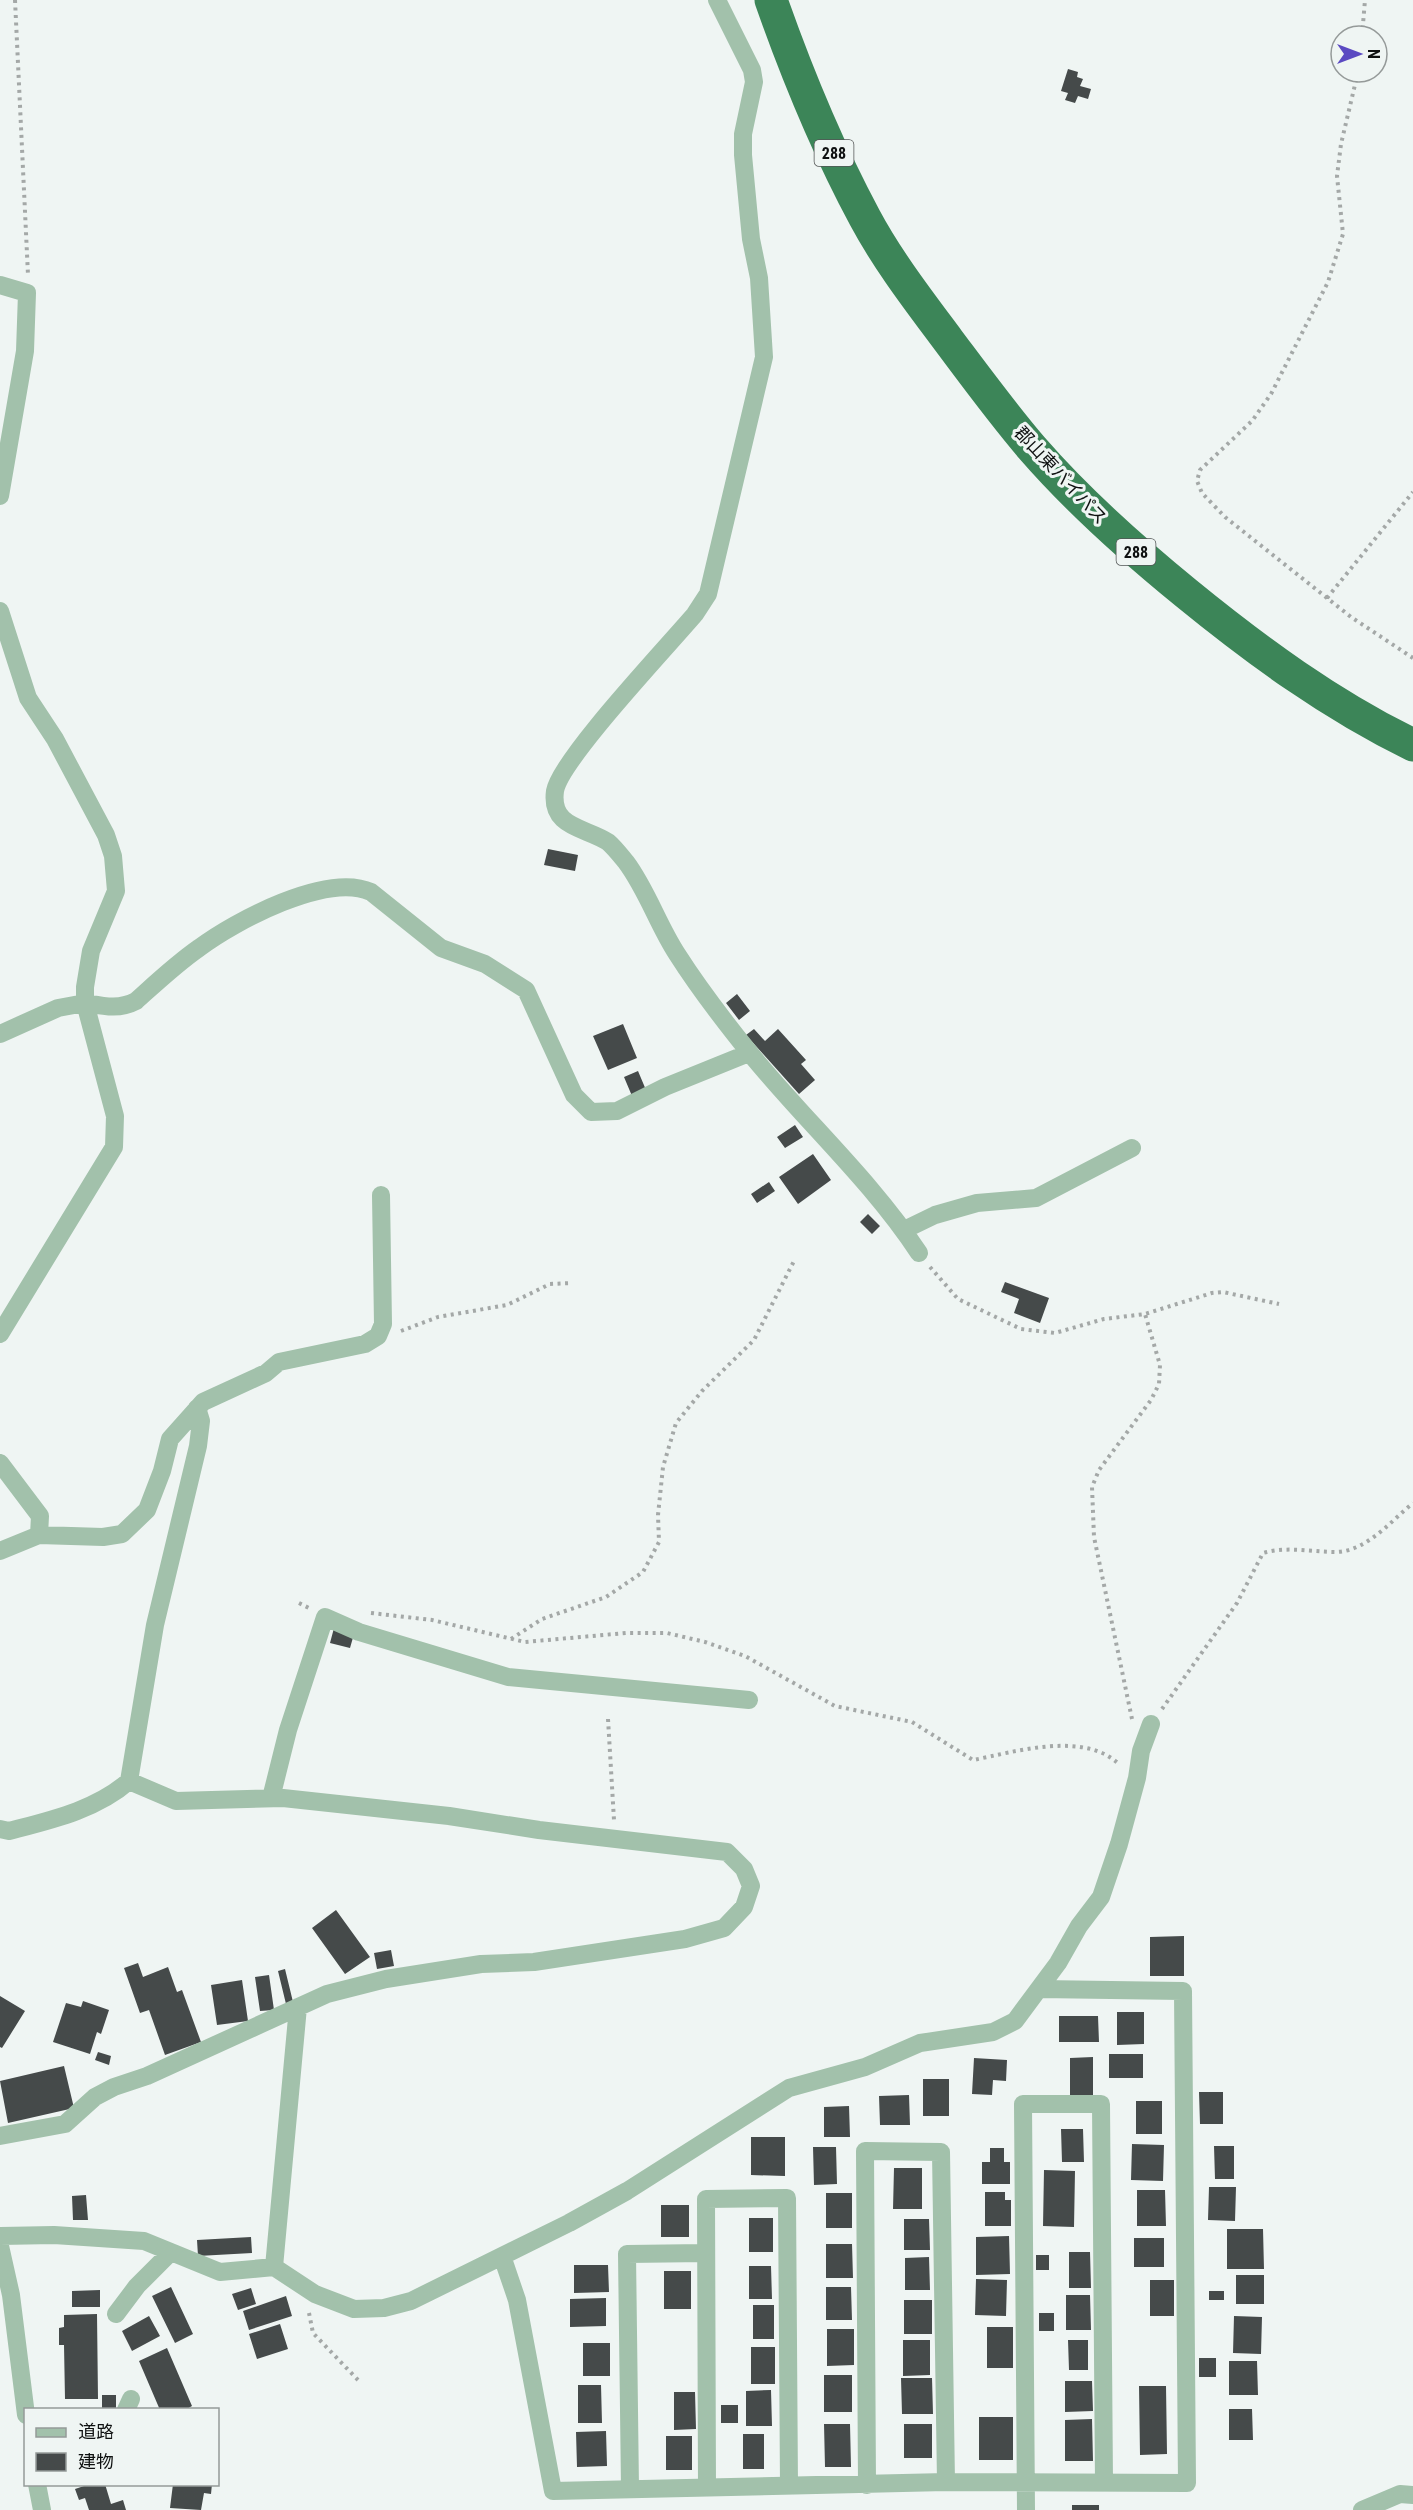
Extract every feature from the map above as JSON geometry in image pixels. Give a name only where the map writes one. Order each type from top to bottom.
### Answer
[{"type":"highway","name":"郡山東バイパス","points":[[771,0],[788,49],[866,220],[916,296],[1033,449],[1074,493],[1143,558],[1220,621],[1298,679],[1374,726],[1413,745]]},
{"type":"highway","name":"郡山東バイパス","points":[[792,0],[916,296]]},
{"type":"street","points":[[717,0],[753,70],[754,82],[742,134],[742,155],[751,239],[761,296],[764,357],[708,594],[696,614],[586,741],[555,789],[555,803],[558,816],[567,824],[608,843],[627,864],[676,954],[749,1053],[817,1127],[904,1230],[919,1253]]},
{"type":"street","points":[[0,285],[27,293],[25,351],[0,496]]},
{"type":"street","points":[[0,610],[28,698],[55,739],[106,836],[113,856],[116,891],[92,951],[86,978],[85,1003],[115,1116],[114,1147],[0,1334]]},
{"type":"street","points":[[0,1034],[58,1008],[85,1003],[113,1007],[127,1006],[200,947],[235,926],[285,902],[316,891],[361,887],[372,892],[441,948],[485,964],[526,990],[574,1095],[581,1105],[591,1112],[617,1111],[664,1087],[749,1053]]},
{"type":"street","points":[[904,1230],[934,1215],[977,1203],[1036,1198],[1132,1148]]},
{"type":"street","points":[[0,1551],[39,1535],[103,1537],[122,1534],[147,1510],[162,1471],[170,1439],[203,1402],[266,1373],[279,1362],[365,1344],[378,1336],[383,1324],[381,1196]]},
{"type":"street","points":[[0,1829],[9,1831],[89,1807],[117,1791],[129,1781],[155,1625],[198,1446],[201,1422],[197,1408]]},
{"type":"street","points":[[0,1463],[40,1516],[39,1535]]},
{"type":"street","points":[[270,1798],[288,1731],[325,1617],[371,1636],[508,1677],[749,1700]]},
{"type":"street","points":[[0,2236],[54,2235],[144,2241],[220,2272],[274,2267],[303,2286],[354,2309],[384,2308],[411,2301],[569,2223],[627,2191],[789,2088],[865,2067],[920,2043],[982,2035],[1002,2030],[1015,2021],[1101,1897],[1134,1789],[1141,1751],[1151,1724]]},
{"type":"street","points":[[0,2136],[65,2124],[94,2097],[114,2087],[147,2076],[327,1994],[386,1978],[480,1964],[534,1962],[685,1940],[724,1928],[744,1907],[751,1886],[744,1869],[727,1852],[449,1816],[270,1798],[176,1801],[129,1781]]},
{"type":"street","points":[[502,2256],[517,2300],[553,2491],[946,2482],[1187,2483],[1183,1991],[1039,1989]]},
{"type":"street","points":[[274,2267],[298,2007]]},
{"type":"street","points":[[1026,2510],[1023,2104],[1101,2104],[1104,2482]]},
{"type":"street","points":[[867,2485],[865,2151],[941,2152],[946,2482]]},
{"type":"street","points":[[707,2487],[706,2199],[787,2198],[789,2486]]},
{"type":"street","points":[[0,2246],[11,2295],[25,2408]]},
{"type":"street","points":[[116,2314],[137,2286],[171,2252]]},
{"type":"street","points":[[630,2488],[627,2254],[705,2253]]},
{"type":"street","points":[[37,2486],[42,2510]]},
{"type":"street","points":[[1362,2510],[1400,2494],[1413,2495]]},
{"type":"path","points":[[15,0],[30,260],[27,293]]},
{"type":"path","points":[[1363,24],[1365,0]]},
{"type":"path","points":[[1355,84],[1341,144],[1337,176],[1343,234],[1328,282],[1271,394],[1252,421],[1200,470],[1197,481],[1202,493],[1225,517],[1327,598],[1413,658]]},
{"type":"path","points":[[1327,598],[1413,492]]},
{"type":"path","points":[[919,1253],[958,1299],[1021,1329],[1055,1333],[1104,1319],[1145,1314],[1223,1292],[1279,1304]]},
{"type":"path","points":[[510,1640],[543,1619],[606,1597],[644,1572],[659,1542],[658,1515],[663,1467],[676,1423],[702,1391],[754,1340],[795,1259]]},
{"type":"path","points":[[378,1336],[397,1333],[438,1317],[507,1305],[550,1284],[572,1283]]},
{"type":"path","points":[[1141,1751],[1127,1695],[1091,1508],[1092,1487],[1100,1470],[1160,1384],[1160,1365],[1145,1314]]},
{"type":"path","points":[[1151,1724],[1237,1603],[1263,1553],[1281,1547],[1339,1552],[1366,1544],[1413,1503]]},
{"type":"path","points":[[608,1719],[614,1839]]},
{"type":"path","points":[[303,2286],[313,2333],[358,2380]]},
{"type":"building","points":[[1068,69],[1078,72],[1077,77],[1083,79],[1080,86],[1091,89],[1088,99],[1078,96],[1075,103],[1065,100],[1068,93],[1061,91]]},
{"type":"building","points":[[548,849],[578,855],[575,871],[544,865]]},
{"type":"building","points":[[737,994],[750,1011],[739,1020],[726,1003]]},
{"type":"building","points":[[623,1024],[637,1058],[608,1070],[593,1036]]},
{"type":"building","points":[[754,1029],[765,1041],[778,1029],[806,1060],[801,1064],[815,1080],[799,1094],[746,1035]]},
{"type":"building","points":[[638,1071],[646,1090],[632,1096],[624,1077]]},
{"type":"building","points":[[795,1125],[803,1137],[785,1148],[777,1137]]},
{"type":"building","points":[[813,1154],[831,1180],[798,1204],[779,1177]]},
{"type":"building","points":[[769,1182],[775,1191],[757,1203],[751,1194]]},
{"type":"building","points":[[868,1214],[880,1226],[872,1234],[860,1222]]},
{"type":"building","points":[[1005,1282],[1049,1298],[1040,1323],[1014,1313],[1019,1299],[1001,1292]]},
{"type":"building","points":[[334,1628],[354,1634],[350,1648],[330,1643]]},
{"type":"building","points":[[336,1910],[370,1957],[345,1974],[312,1928]]},
{"type":"building","points":[[1184,1936],[1184,1976],[1150,1976],[1150,1937]]},
{"type":"building","points":[[391,1950],[394,1966],[377,1969],[374,1953]]},
{"type":"building","points":[[138,1963],[143,1977],[168,1967],[177,1992],[182,1990],[201,2042],[165,2055],[149,2010],[140,2013],[124,1968]]},
{"type":"building","points":[[285,1969],[293,2002],[286,2004],[278,1971]]},
{"type":"building","points":[[269,1975],[274,2010],[260,2011],[255,1977]]},
{"type":"building","points":[[242,1980],[248,2021],[217,2025],[211,1985]]},
{"type":"building","points":[[0,1996],[25,2011],[2,2048],[0,2047]]},
{"type":"building","points":[[83,2001],[109,2010],[101,2034],[97,2032],[90,2054],[53,2042],[66,2003],[81,2007]]},
{"type":"building","points":[[1117,2012],[1144,2012],[1144,2044],[1117,2045]]},
{"type":"building","points":[[1059,2016],[1098,2016],[1099,2042],[1059,2042]]},
{"type":"building","points":[[98,2052],[111,2056],[109,2065],[95,2060]]},
{"type":"building","points":[[1109,2054],[1143,2054],[1143,2078],[1109,2078]]},
{"type":"building","points":[[1093,2057],[1093,2095],[1070,2095],[1070,2058]]},
{"type":"building","points":[[974,2058],[1007,2060],[1006,2081],[993,2080],[992,2095],[972,2094]]},
{"type":"building","points":[[64,2066],[74,2108],[8,2123],[0,2081]]},
{"type":"building","points":[[923,2079],[949,2079],[949,2116],[923,2116]]},
{"type":"building","points":[[1199,2092],[1223,2092],[1223,2124],[1200,2124]]},
{"type":"building","points":[[909,2095],[910,2125],[880,2125],[879,2096]]},
{"type":"building","points":[[1136,2101],[1162,2101],[1162,2134],[1136,2134]]},
{"type":"building","points":[[849,2106],[850,2137],[824,2137],[824,2107]]},
{"type":"building","points":[[1061,2129],[1083,2129],[1084,2162],[1062,2162]]},
{"type":"building","points":[[751,2137],[785,2137],[785,2176],[751,2175]]},
{"type":"building","points":[[1132,2144],[1164,2145],[1163,2181],[1131,2180]]},
{"type":"building","points":[[1214,2146],[1234,2146],[1234,2179],[1215,2179]]},
{"type":"building","points":[[813,2147],[836,2147],[837,2184],[814,2185]]},
{"type":"building","points":[[990,2148],[1004,2148],[1004,2162],[1010,2162],[1010,2184],[982,2184],[982,2162],[990,2162]]},
{"type":"building","points":[[894,2168],[922,2168],[922,2209],[893,2209]]},
{"type":"building","points":[[1044,2170],[1075,2171],[1074,2227],[1043,2226]]},
{"type":"building","points":[[1209,2187],[1236,2187],[1235,2221],[1208,2220]]},
{"type":"building","points":[[1137,2190],[1165,2190],[1166,2226],[1137,2226]]},
{"type":"building","points":[[985,2192],[1005,2192],[1005,2200],[1011,2200],[1011,2226],[985,2226]]},
{"type":"building","points":[[826,2193],[852,2193],[852,2228],[826,2228]]},
{"type":"building","points":[[86,2195],[88,2220],[73,2220],[72,2196]]},
{"type":"building","points":[[661,2205],[689,2205],[689,2237],[661,2237]]},
{"type":"building","points":[[749,2218],[773,2218],[773,2252],[749,2252]]},
{"type":"building","points":[[904,2219],[929,2219],[930,2250],[904,2250]]},
{"type":"building","points":[[1227,2229],[1263,2229],[1264,2269],[1227,2269]]},
{"type":"building","points":[[1009,2236],[1010,2274],[976,2275],[976,2237]]},
{"type":"building","points":[[251,2237],[252,2253],[198,2256],[197,2240]]},
{"type":"building","points":[[1134,2238],[1164,2238],[1164,2267],[1134,2267]]},
{"type":"building","points":[[826,2244],[852,2244],[853,2278],[826,2278]]},
{"type":"building","points":[[1069,2252],[1090,2252],[1091,2288],[1069,2288]]},
{"type":"building","points":[[1036,2255],[1049,2255],[1049,2270],[1036,2270]]},
{"type":"building","points":[[929,2257],[930,2290],[905,2290],[905,2258]]},
{"type":"building","points":[[574,2265],[608,2265],[609,2292],[574,2293]]},
{"type":"building","points":[[749,2266],[771,2266],[772,2299],[749,2299]]},
{"type":"building","points":[[664,2271],[691,2271],[691,2309],[664,2309]]},
{"type":"building","points":[[1236,2275],[1264,2275],[1264,2304],[1236,2304]]},
{"type":"building","points":[[976,2279],[1007,2280],[1006,2316],[975,2315]]},
{"type":"building","points":[[1150,2280],[1174,2280],[1174,2316],[1150,2316]]},
{"type":"building","points":[[171,2287],[193,2334],[175,2343],[152,2296]]},
{"type":"building","points":[[826,2287],[851,2287],[852,2320],[826,2320]]},
{"type":"building","points":[[251,2288],[256,2304],[238,2310],[232,2294]]},
{"type":"building","points":[[100,2290],[100,2307],[72,2307],[72,2291]]},
{"type":"building","points":[[1209,2291],[1224,2291],[1224,2300],[1209,2300]]},
{"type":"building","points":[[1066,2295],[1090,2295],[1091,2330],[1066,2330]]},
{"type":"building","points":[[286,2296],[292,2316],[249,2330],[243,2311]]},
{"type":"building","points":[[606,2298],[606,2326],[570,2327],[570,2299]]},
{"type":"building","points":[[904,2300],[932,2300],[932,2334],[904,2334]]},
{"type":"building","points":[[753,2305],[774,2305],[774,2339],[753,2339]]},
{"type":"building","points":[[1039,2313],[1054,2313],[1054,2331],[1039,2331]]},
{"type":"building","points":[[97,2314],[98,2399],[65,2399],[64,2345],[59,2345],[59,2328],[64,2327],[64,2315]]},
{"type":"building","points":[[149,2316],[160,2336],[132,2351],[122,2331]]},
{"type":"building","points":[[1234,2316],[1262,2317],[1261,2354],[1233,2353]]},
{"type":"building","points":[[280,2324],[288,2349],[257,2359],[249,2334]]},
{"type":"building","points":[[987,2327],[1013,2327],[1013,2368],[987,2368]]},
{"type":"building","points":[[827,2329],[854,2329],[854,2365],[827,2366]]},
{"type":"building","points":[[903,2340],[930,2340],[930,2375],[903,2376]]},
{"type":"building","points":[[1068,2340],[1088,2340],[1088,2370],[1069,2370]]},
{"type":"building","points":[[583,2343],[610,2343],[610,2376],[583,2376]]},
{"type":"building","points":[[751,2347],[775,2347],[775,2384],[751,2384]]},
{"type":"building","points":[[167,2348],[192,2406],[159,2408],[139,2361]]},
{"type":"building","points":[[1199,2358],[1216,2358],[1216,2377],[1199,2377]]},
{"type":"building","points":[[1229,2361],[1257,2361],[1258,2395],[1229,2395]]},
{"type":"building","points":[[824,2375],[852,2375],[852,2412],[824,2412]]},
{"type":"building","points":[[901,2378],[932,2378],[933,2414],[902,2414]]},
{"type":"building","points":[[1065,2381],[1092,2381],[1093,2411],[1065,2412]]},
{"type":"building","points":[[578,2385],[601,2385],[602,2423],[578,2423]]},
{"type":"building","points":[[1139,2386],[1166,2386],[1167,2454],[1140,2455]]},
{"type":"building","points":[[771,2390],[772,2426],[746,2426],[746,2391]]},
{"type":"building","points":[[674,2392],[695,2392],[696,2429],[674,2430]]},
{"type":"building","points":[[102,2395],[116,2395],[116,2408],[102,2408]]},
{"type":"building","points":[[721,2405],[738,2405],[738,2423],[721,2423]]},
{"type":"building","points":[[1229,2409],[1252,2409],[1253,2440],[1229,2440]]},
{"type":"building","points":[[979,2417],[1013,2417],[1013,2460],[979,2460]]},
{"type":"building","points":[[1092,2419],[1093,2461],[1065,2461],[1065,2420]]},
{"type":"building","points":[[824,2424],[850,2424],[851,2467],[825,2467]]},
{"type":"building","points":[[904,2424],[932,2424],[932,2458],[904,2458]]},
{"type":"building","points":[[606,2431],[607,2466],[577,2467],[576,2432]]},
{"type":"building","points":[[743,2434],[764,2434],[764,2469],[743,2469]]},
{"type":"building","points":[[666,2436],[692,2436],[692,2470],[666,2470]]},
{"type":"building","points":[[84,2486],[106,2486],[111,2504],[123,2500],[126,2510],[89,2510],[85,2498],[79,2500],[75,2489]]},
{"type":"building","points":[[173,2486],[212,2486],[211,2494],[204,2493],[201,2510],[170,2508]]},
{"type":"building","points":[[1072,2505],[1099,2505],[1099,2510],[1072,2510]]}]
